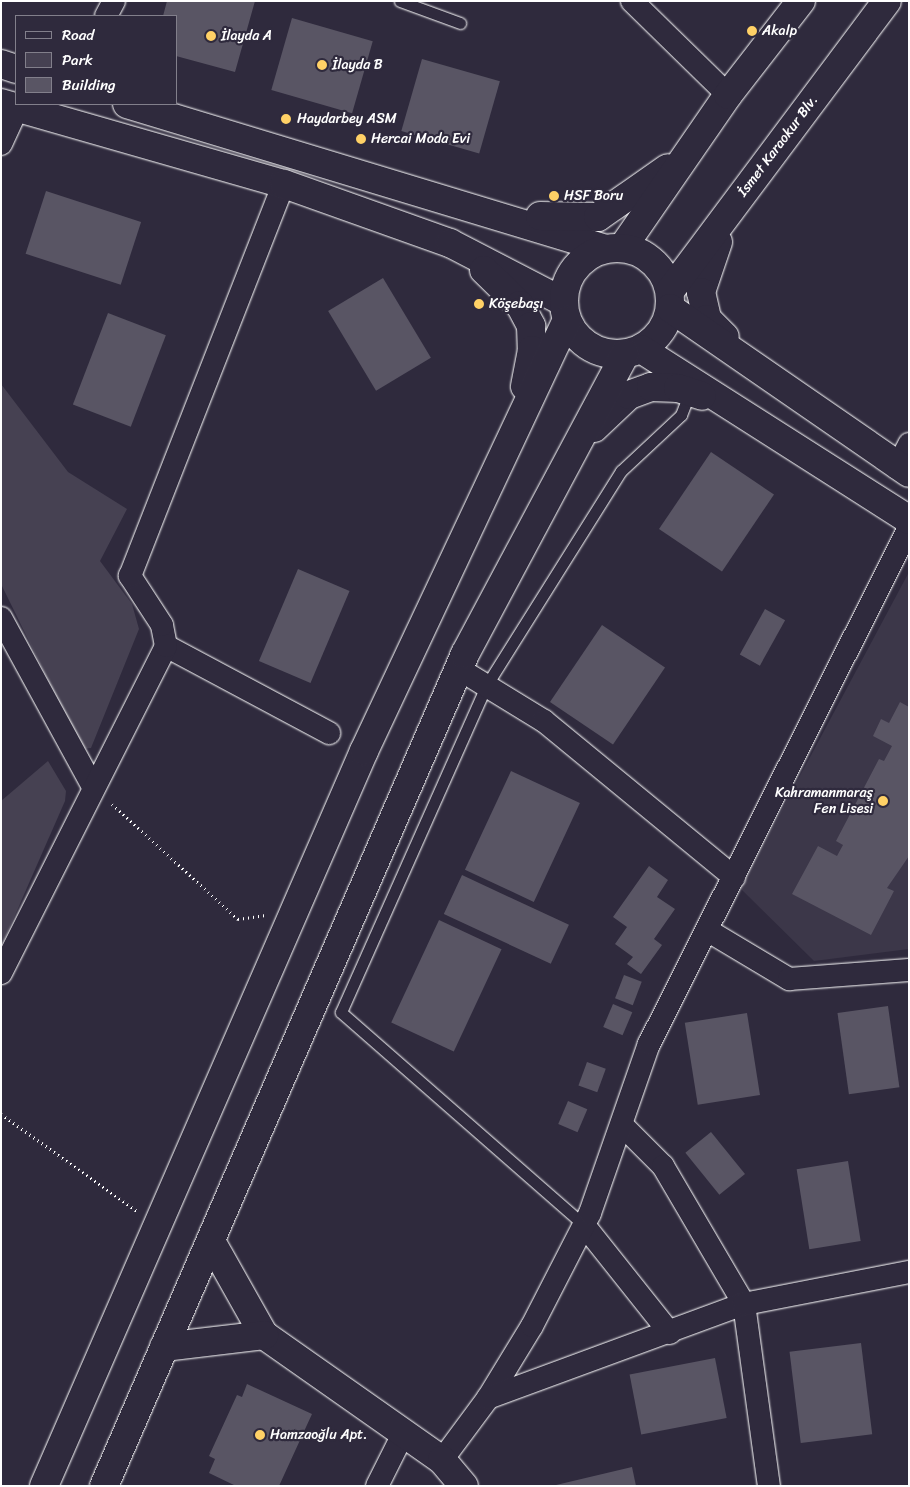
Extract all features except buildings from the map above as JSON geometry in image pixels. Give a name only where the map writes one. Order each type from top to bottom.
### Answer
[{"type":"main road","points":[[44,1486],[294,910],[518,424],[566,310],[575,268],[614,248],[688,154],[728,95],[801,1]]},
{"type":"main road","name":"İsmet Karaokur Blv.","points":[[670,299],[740,196],[887,1]]},
{"type":"main road","points":[[1,64],[15,69]]},
{"type":"main road","points":[[9,105],[284,184],[466,251],[566,310],[590,347],[633,351],[735,408],[909,520]]},
{"type":"main road","points":[[135,105],[653,261],[670,299],[760,372],[905,462]]},
{"type":"main road","points":[[482,210],[598,217],[688,154]]},
{"type":"main road","points":[[740,196],[707,265],[701,292],[707,319],[760,372]]},
{"type":"main road","points":[[466,251],[520,305],[530,326],[532,350],[518,424]]},
{"type":"main road","points":[[104,1486],[459,669],[575,447],[633,351],[665,324],[670,299]]},
{"type":"main road","points":[[575,447],[629,394],[651,387],[690,392],[735,408]]},
{"type":"main road","points":[[211,1241],[264,1335],[442,1460],[464,1486]]},
{"type":"main road","points":[[164,1347],[264,1335]]},
{"type":"street","points":[[632,1],[728,95]]},
{"type":"street","points":[[1,144],[9,105]]},
{"type":"street","points":[[1,973],[93,787],[166,646],[162,626],[130,576],[284,184]]},
{"type":"street","points":[[442,1460],[488,1398],[584,1224],[622,1125],[649,1044],[909,528]]},
{"type":"street","points":[[2,620],[93,787]]},
{"type":"street","points":[[166,646],[329,734]]},
{"type":"street","points":[[459,669],[544,721],[734,877]]},
{"type":"street","points":[[707,930],[789,979],[909,970]]},
{"type":"street","points":[[622,1125],[663,1166],[744,1304],[769,1486]]},
{"type":"street","points":[[584,1224],[670,1333]]},
{"type":"street","points":[[488,1398],[670,1333],[744,1304],[909,1272]]},
{"type":"street","points":[[377,1486],[404,1432]]},
{"type":"lane","points":[[400,1],[460,23]]},
{"type":"lane","points":[[584,1224],[341,1012],[486,686],[621,472],[681,415],[690,392]]},
{"type":"path","points":[[93,787],[238,920],[294,910]]},
{"type":"path","points":[[1,1114],[157,1224]]},
{"type":"shaded area","points":[[909,572],[909,949],[814,961],[740,888]]},
{"type":"green space","points":[[1,384],[68,472],[127,509],[100,561],[132,604],[139,629],[91,748],[82,749],[1,584]]},
{"type":"green space","points":[[48,761],[66,791],[65,801],[1,947],[1,801]]},
{"type":"place","name":"Akalp","points":[[752,31]]},
{"type":"place","name":"İlayda A","points":[[211,36]]},
{"type":"place","name":"İlayda B","points":[[322,65]]},
{"type":"place","name":"Haydarbey ASM","points":[[286,119]]},
{"type":"place","name":"Hercai Moda Evi","points":[[361,139]]},
{"type":"place","name":"HSF Boru","points":[[554,196]]},
{"type":"place","name":"Köşebaşı","points":[[479,304]]},
{"type":"place","name":"Kahramanmaraş Fen Lisesi","points":[[883,801]]},
{"type":"place","name":"Hamzaoğlu Apt.","points":[[260,1435]]}]
